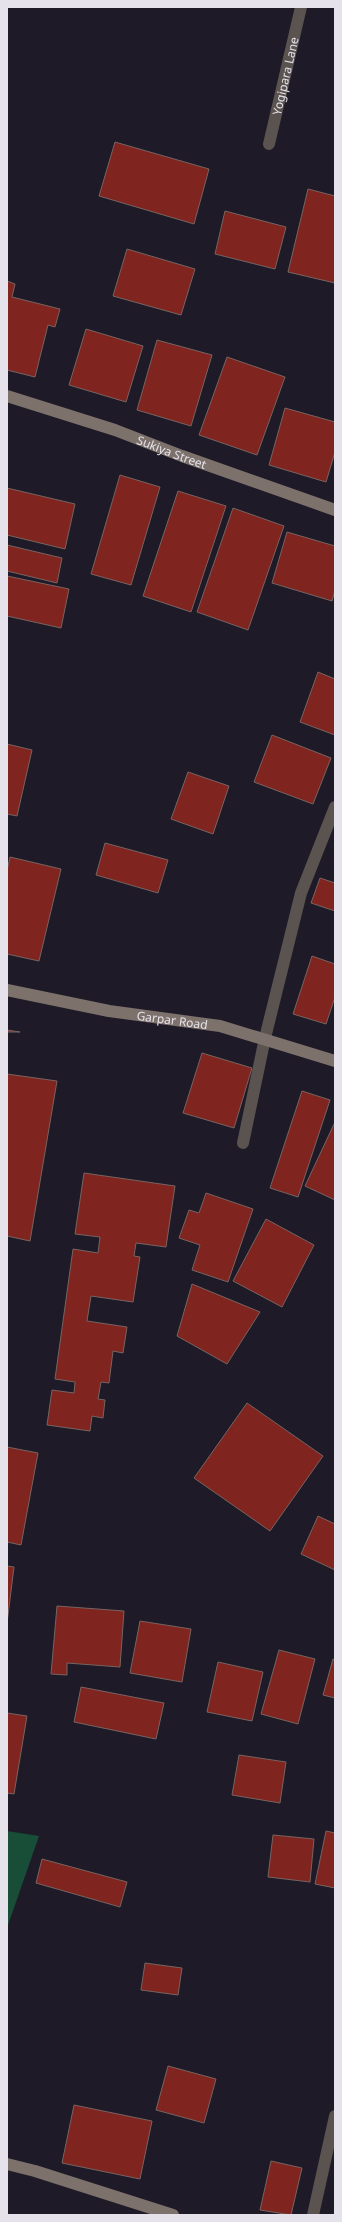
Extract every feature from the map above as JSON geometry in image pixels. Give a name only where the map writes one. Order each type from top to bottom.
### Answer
[{"type":"street","name":"Yogipara Lane","points":[[269,144],[301,7]]},
{"type":"street","name":"Sukiya Street","points":[[7,396],[115,430],[335,510]]},
{"type":"street","points":[[243,1142],[264,1038],[301,893],[335,807]]},
{"type":"street","name":"Garpar Road","points":[[7,990],[108,1011],[220,1026],[264,1038],[335,1061]]},
{"type":"street","points":[[313,2215],[335,2116]]},
{"type":"street","points":[[7,2164],[35,2170],[147,2211],[173,2215]]},
{"type":"green space","points":[[7,1831],[39,1836],[7,1928]]},
{"type":"building","points":[[115,142],[209,169],[194,224],[99,196]]},
{"type":"building","points":[[308,189],[335,196],[335,283],[288,272]]},
{"type":"building","points":[[225,211],[286,227],[275,269],[215,254]]},
{"type":"building","points":[[127,249],[195,269],[181,315],[113,296]]},
{"type":"building","points":[[7,281],[15,284],[12,297],[60,309],[55,327],[48,325],[35,377],[7,370]]},
{"type":"building","points":[[86,329],[143,346],[126,402],[69,385]]},
{"type":"building","points":[[157,340],[212,355],[191,426],[137,410]]},
{"type":"building","points":[[227,357],[285,377],[257,455],[199,435]]},
{"type":"building","points":[[285,408],[335,422],[335,452],[326,482],[269,465]]},
{"type":"building","points":[[120,475],[160,487],[131,585],[91,574]]},
{"type":"building","points":[[7,488],[75,504],[65,549],[7,535]]},
{"type":"building","points":[[178,491],[226,506],[191,612],[143,596]]},
{"type":"building","points":[[233,508],[284,526],[248,630],[197,612]]},
{"type":"building","points":[[287,532],[335,546],[335,590],[332,601],[272,583]]},
{"type":"building","points":[[7,545],[62,558],[57,583],[7,571]]},
{"type":"building","points":[[7,576],[69,589],[61,628],[7,616]]},
{"type":"building","points":[[318,672],[335,679],[335,735],[300,722]]},
{"type":"building","points":[[272,735],[331,758],[313,804],[254,782]]},
{"type":"building","points":[[7,744],[32,750],[17,816],[7,814]]},
{"type":"building","points":[[188,772],[229,786],[213,834],[171,819]]},
{"type":"building","points":[[105,843],[168,860],[158,893],[96,875]]},
{"type":"building","points":[[10,857],[61,869],[39,961],[7,954],[7,871]]},
{"type":"building","points":[[320,878],[335,883],[335,911],[311,903]]},
{"type":"building","points":[[312,956],[335,964],[335,997],[326,1024],[293,1014]]},
{"type":"building","points":[[7,1030],[20,1032],[7,1032]]},
{"type":"building","points":[[202,1053],[252,1068],[234,1128],[183,1113]]},
{"type":"building","points":[[7,1074],[57,1081],[30,1241],[7,1236]]},
{"type":"building","points":[[302,1091],[330,1100],[298,1197],[270,1188]]},
{"type":"building","points":[[335,1122],[335,1200],[305,1186]]},
{"type":"building","points":[[84,1173],[175,1186],[166,1247],[136,1243],[134,1256],[140,1257],[133,1302],[91,1296],[87,1321],[127,1327],[123,1353],[113,1351],[109,1383],[101,1382],[98,1399],[105,1400],[103,1418],[92,1416],[90,1431],[47,1425],[52,1390],[74,1393],[75,1382],[55,1379],[73,1249],[98,1253],[100,1237],[75,1234]]},
{"type":"building","points":[[206,1193],[253,1209],[228,1282],[192,1270],[200,1245],[179,1238],[189,1210],[199,1213]]},
{"type":"building","points":[[266,1219],[314,1245],[282,1307],[233,1281]]},
{"type":"building","points":[[192,1284],[260,1312],[227,1364],[177,1336]]},
{"type":"building","points":[[247,1403],[323,1456],[270,1531],[194,1478]]},
{"type":"building","points":[[7,1447],[38,1453],[21,1545],[7,1542]]},
{"type":"building","points":[[318,1516],[335,1524],[335,1570],[301,1554]]},
{"type":"building","points":[[7,1566],[14,1567],[7,1623]]},
{"type":"building","points":[[57,1606],[124,1611],[120,1667],[67,1663],[67,1675],[51,1674]]},
{"type":"building","points":[[140,1621],[191,1629],[182,1682],[130,1673]]},
{"type":"building","points":[[279,1650],[315,1659],[298,1724],[261,1714]]},
{"type":"building","points":[[333,1659],[335,1660],[335,1698],[323,1695]]},
{"type":"building","points":[[218,1662],[263,1672],[252,1721],[207,1712]]},
{"type":"building","points":[[81,1687],[164,1703],[156,1739],[74,1722]]},
{"type":"building","points":[[7,1713],[27,1716],[14,1794],[7,1793]]},
{"type":"building","points":[[239,1755],[286,1762],[280,1803],[232,1795]]},
{"type":"building","points":[[326,1831],[335,1833],[335,1888],[315,1884]]},
{"type":"building","points":[[273,1835],[314,1839],[310,1882],[268,1877]]},
{"type":"building","points":[[42,1859],[127,1882],[120,1907],[36,1883]]},
{"type":"building","points":[[145,1963],[182,1968],[178,1995],[141,1990]]},
{"type":"building","points":[[168,2066],[216,2079],[204,2123],[156,2110]]},
{"type":"building","points":[[74,2105],[152,2121],[140,2179],[62,2163]]},
{"type":"building","points":[[271,2161],[302,2168],[291,2215],[260,2210]]}]
